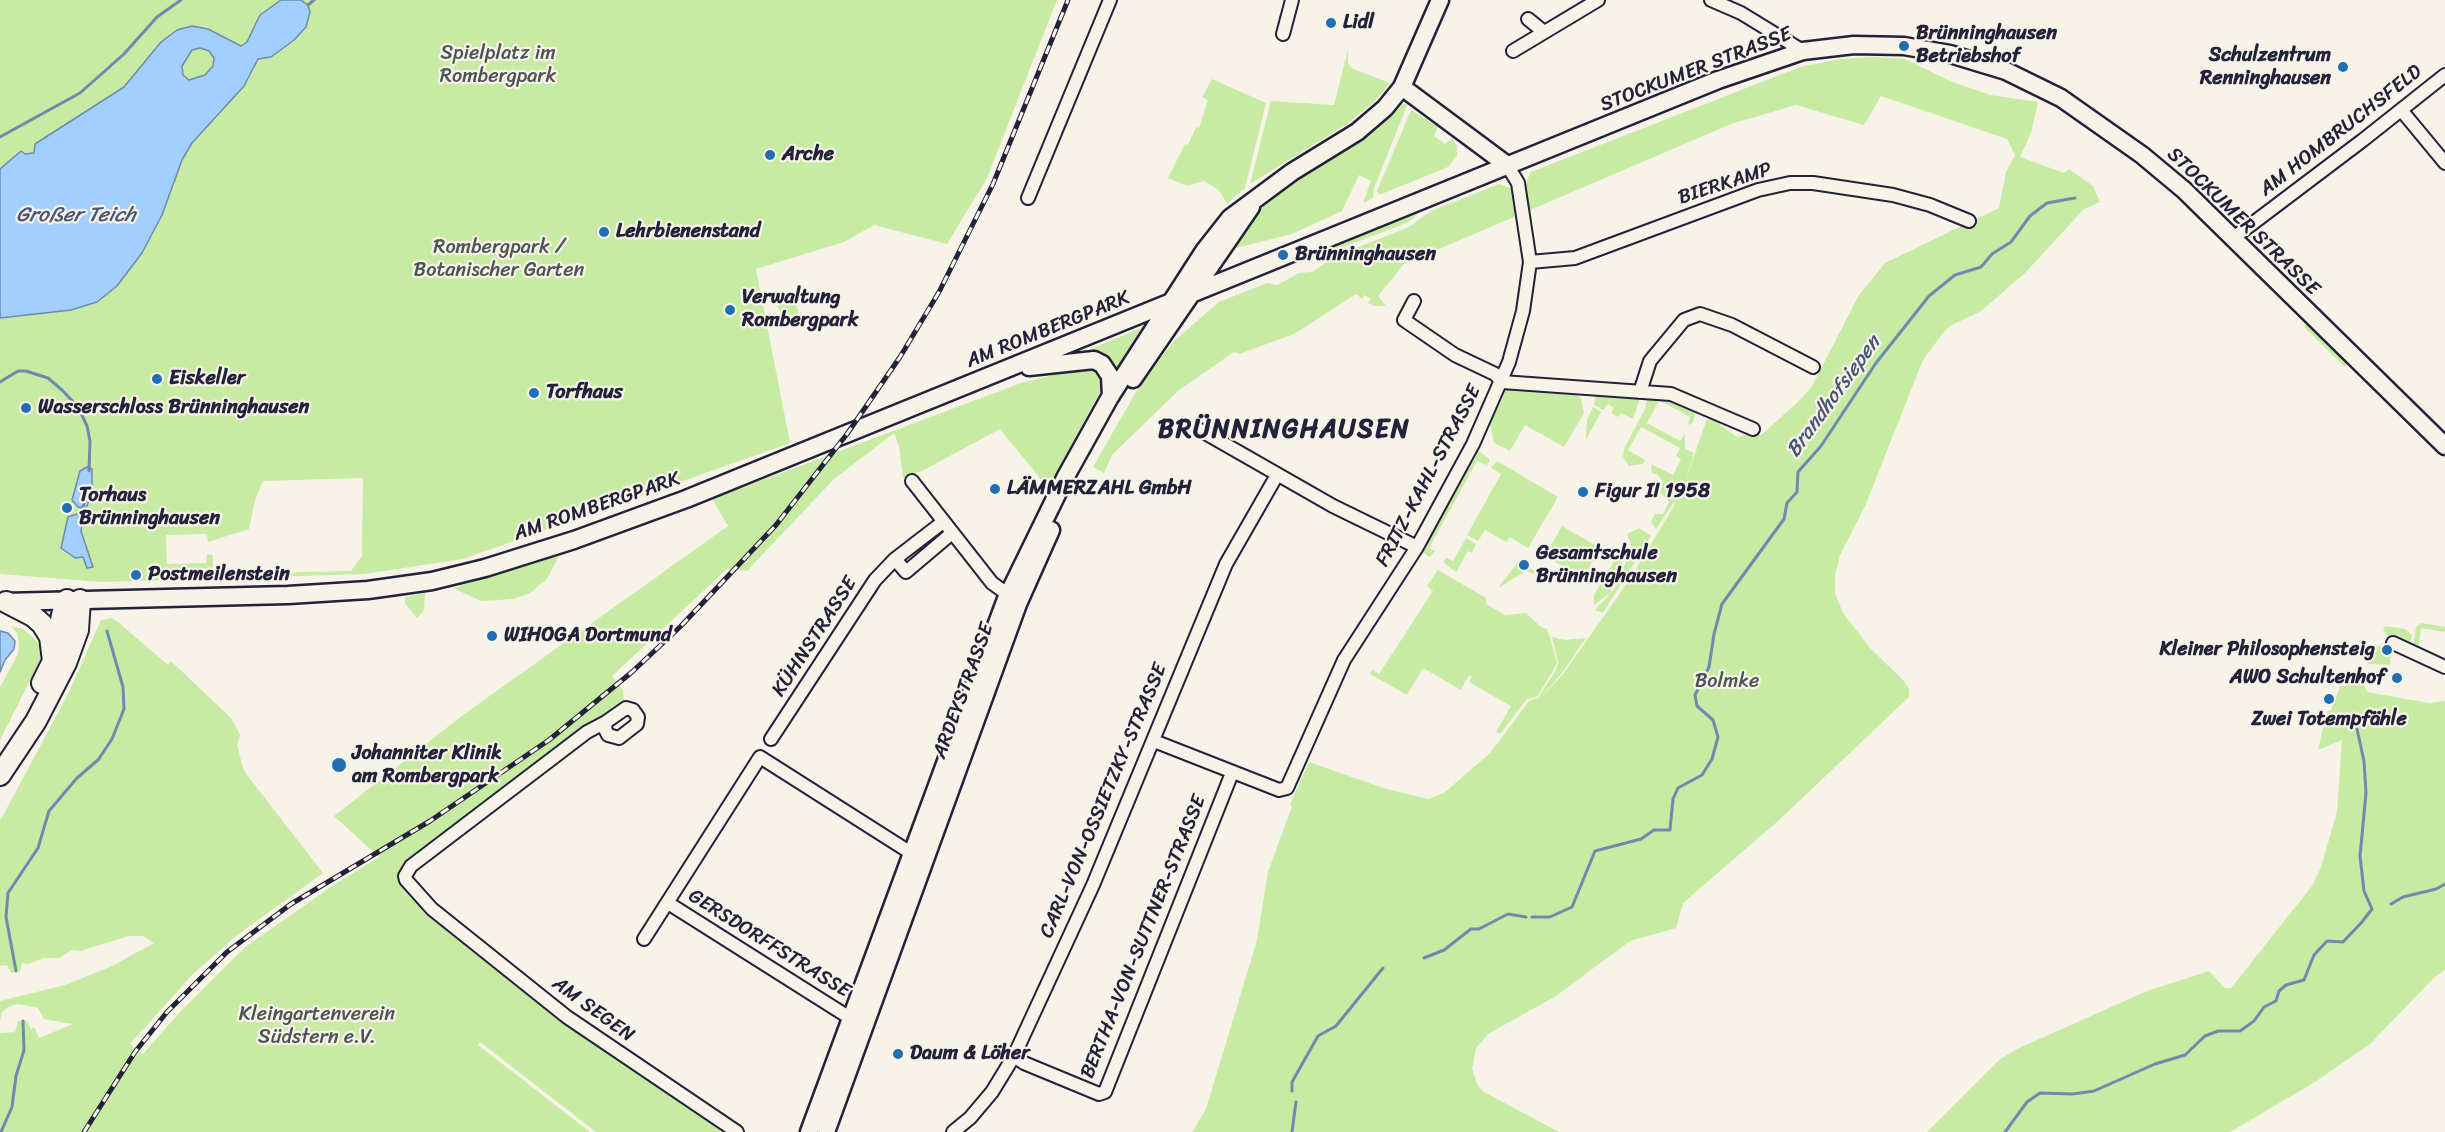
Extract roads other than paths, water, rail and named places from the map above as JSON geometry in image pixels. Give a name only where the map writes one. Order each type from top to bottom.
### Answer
[{"type":"highway","points":[[0,762],[53,661],[74,600]]},
{"type":"highway","points":[[0,775],[36,721],[66,663],[78,630],[74,600]]},
{"type":"highway","points":[[3,602],[42,624],[50,637],[53,661]]},
{"type":"main road","name":"ARDEYSTRASSE","points":[[809,1132],[911,853],[1014,598],[1065,478],[1110,397],[1204,251],[1230,218],[1292,172],[1357,132],[1385,108],[1402,87],[1440,0]]},
{"type":"main road","name":"STOCKUMER STRASSE","points":[[1173,300],[1718,80],[1803,51],[1854,45],[1904,46],[1960,56],[2028,80],[2061,98],[2142,155],[2184,190],[2445,446]]},
{"type":"main road","points":[[1402,87],[1507,165]]},
{"type":"main road","name":"ARDEYSTRASSE","points":[[826,1132],[1014,598],[1106,422],[1256,198]]},
{"type":"main road","name":"AM ROMBERGPARK","points":[[3,602],[288,595],[368,590],[432,581],[485,568],[574,540],[686,499],[1173,300]]},
{"type":"main road","points":[[1007,369],[1094,360],[1102,364],[1110,376],[1110,397]]},
{"type":"street","points":[[1028,198],[1110,0]]},
{"type":"street","points":[[1283,34],[1292,0]]},
{"type":"street","points":[[1513,51],[1598,0]]},
{"type":"street","points":[[1711,0],[1741,13],[1803,51]]},
{"type":"street","points":[[1528,18],[1544,33]]},
{"type":"street","name":"AM HOMBRUCHSFELD","points":[[2232,239],[2402,111],[2445,75]]},
{"type":"street","points":[[2402,111],[2445,162]]},
{"type":"street","name":"FRITZ-KAHL-STRASSE","points":[[1232,773],[1278,790],[1287,788],[1344,660],[1417,547],[1473,444],[1502,382],[1523,311],[1530,262],[1518,183],[1507,165]]},
{"type":"street","name":"BIERKAMP","points":[[1530,262],[1575,258],[1758,190],[1790,183],[1813,183],[1893,195],[1930,205],[1969,221]]},
{"type":"street","points":[[1414,301],[1404,320],[1455,355],[1495,374],[1502,382],[1682,397],[1753,429]]},
{"type":"street","points":[[1640,392],[1650,361],[1684,321],[1700,314],[1732,325],[1813,367]]},
{"type":"street","points":[[1200,430],[1333,506],[1417,547]]},
{"type":"street","name":"CARL-VON-OSSIETZKY-STRASSE","points":[[952,1132],[970,1118],[992,1092],[1014,1056],[1093,885],[1226,564],[1277,475]]},
{"type":"street","points":[[912,481],[992,583],[1014,598]]},
{"type":"street","name":"KÜHNSTRASSE","points":[[771,739],[875,580],[895,559],[943,522]]},
{"type":"street","points":[[895,559],[906,572],[952,533]]},
{"type":"street","points":[[2393,643],[2445,667]]},
{"type":"street","name":"AM SEGEN","points":[[606,722],[587,732],[517,783],[411,866],[405,876],[406,880],[432,909],[567,1017],[737,1132]]},
{"type":"street","points":[[1154,741],[1232,773]]},
{"type":"street","name":"GERSDORFFSTRASSE","points":[[644,939],[760,757],[911,853]]},
{"type":"street","name":"BERTHA-VON-SUTTNER-STRASSE","points":[[1014,1056],[1024,1063],[1099,1094],[1105,1092],[1232,773]]},
{"type":"street","name":"GERSDORFFSTRASSE","points":[[668,903],[850,1018]]},
{"type":"water","name":"Großer Teich","points":[[281,0],[301,0],[308,5],[310,12],[306,27],[294,40],[271,57],[258,59],[244,86],[192,143],[182,160],[162,215],[142,253],[117,286],[97,302],[71,310],[0,318],[0,169],[21,151],[25,154],[34,153],[35,144],[124,87],[161,42],[177,30],[192,26],[208,29],[241,46],[247,42],[260,15]],"holes":[[[200,48],[209,51],[214,58],[213,66],[205,75],[189,80],[183,75],[182,66],[192,50]]]},
{"type":"water","points":[[87,467],[92,469],[92,494],[86,508],[78,507],[72,500],[80,471]]},
{"type":"water","points":[[77,514],[83,516],[81,531],[93,567],[87,568],[83,557],[75,558],[61,548],[68,517]]},
{"type":"water","points":[[0,631],[8,633],[15,641],[14,649],[5,660],[0,672]]},
{"type":"waterway","points":[[0,137],[80,93],[124,54],[157,17],[181,0]]},
{"type":"waterway","points":[[308,5],[314,0]]},
{"type":"waterway","name":"Brandhofsiepen","points":[[1532,917],[1550,917],[1572,907],[1595,851],[1641,839],[1654,830],[1670,830],[1673,799],[1678,788],[1702,775],[1712,759],[1718,737],[1713,720],[1697,706],[1695,695],[1709,667],[1722,604],[1784,519],[1787,503],[1797,492],[1798,472],[1821,446],[1876,363],[1929,296],[1955,275],[1981,267],[1992,254],[2011,242],[2030,216],[2047,203],[2075,198]]},
{"type":"waterway","points":[[0,382],[18,371],[26,371],[48,378],[62,390],[78,407],[87,426],[90,441],[89,471]]},
{"type":"waterway","points":[[79,517],[84,504]]},
{"type":"waterway","points":[[16,971],[6,917],[8,893],[38,848],[49,811],[77,778],[98,760],[112,739],[124,709],[123,687],[107,631]]},
{"type":"waterway","points":[[2005,1132],[2027,1102],[2040,1093],[2073,1094],[2094,1091],[2155,1064],[2185,1055],[2205,1036],[2218,1031],[2240,1031],[2254,1021],[2264,1007],[2276,1001],[2279,991],[2286,985],[2304,980],[2314,955],[2327,941],[2343,942],[2362,922],[2372,909],[2364,891],[2360,856],[2366,793],[2364,761],[2357,729]]},
{"type":"waterway","points":[[2391,904],[2403,897],[2436,889],[2445,884]]},
{"type":"waterway","name":"Brandhofsiepen","points":[[1424,958],[1444,950],[1471,929],[1479,929],[1508,914],[1526,917]]},
{"type":"waterway","name":"Brandhofsiepen","points":[[1292,1091],[1292,1082],[1318,1036],[1336,1026],[1383,968]]},
{"type":"waterway","points":[[1,1132],[12,1107],[16,1076],[24,1050],[23,1021]]},
{"type":"waterway","name":"Brandhofsiepen","points":[[1292,1132],[1296,1102]]},
{"type":"railway","points":[[84,1132],[135,1052],[167,1012],[227,952],[291,904],[430,821],[549,740],[632,672],[681,626],[776,525],[847,434],[900,357],[939,292],[993,184],[1068,0]]},
{"type":"place","name":"Lidl","points":[[1331,23]]},
{"type":"place","name":"Brünninghausen Betriebshof","points":[[1904,46]]},
{"type":"place","name":"Schulzentrum Renninghausen","points":[[2343,67]]},
{"type":"place","name":"Arche","points":[[770,155]]},
{"type":"place","name":"Lehrbienenstand","points":[[604,232]]},
{"type":"place","name":"Brünninghausen","points":[[1283,255]]},
{"type":"place","name":"Verwaltung Rombergpark","points":[[730,310]]},
{"type":"place","name":"Eiskeller","points":[[157,379]]},
{"type":"place","name":"Torfhaus","points":[[534,393]]},
{"type":"place","name":"Wasserschloss Brünninghausen","points":[[26,408]]},
{"type":"place","name":"LÄMMERZAHL GmbH","points":[[995,489]]},
{"type":"place","name":"Figur II 1958","points":[[1583,492]]},
{"type":"place","name":"Torhaus Brünninghausen","points":[[67,508]]},
{"type":"place","name":"Gesamtschule Brünninghausen","points":[[1524,565]]},
{"type":"place","name":"Postmeilenstein","points":[[136,575]]},
{"type":"place","name":"WIHOGA Dortmund","points":[[492,636]]},
{"type":"place","name":"Kleiner Philosophensteig","points":[[2387,650]]},
{"type":"place","name":"AWO Schultenhof","points":[[2397,678]]},
{"type":"place","name":"Zwei Totempfähle","points":[[2329,699]]},
{"type":"place","name":"Johanniter Klinik am Rombergpark","points":[[339,765]]},
{"type":"place","name":"Daum & Löher","points":[[898,1054]]},
{"type":"district","name":"BRÜNNINGHAUSEN","points":[[1284,430]]},
{"type":"park label","name":"Spielplatz im Rombergpark","points":[[498,66]]},
{"type":"park label","name":"Rombergpark / Botanischer Garten","points":[[499,260]]},
{"type":"park label","name":"Bolmke","points":[[1727,682]]},
{"type":"park label","name":"Kleingartenverein Südstern e.V.","points":[[317,1026]]}]
